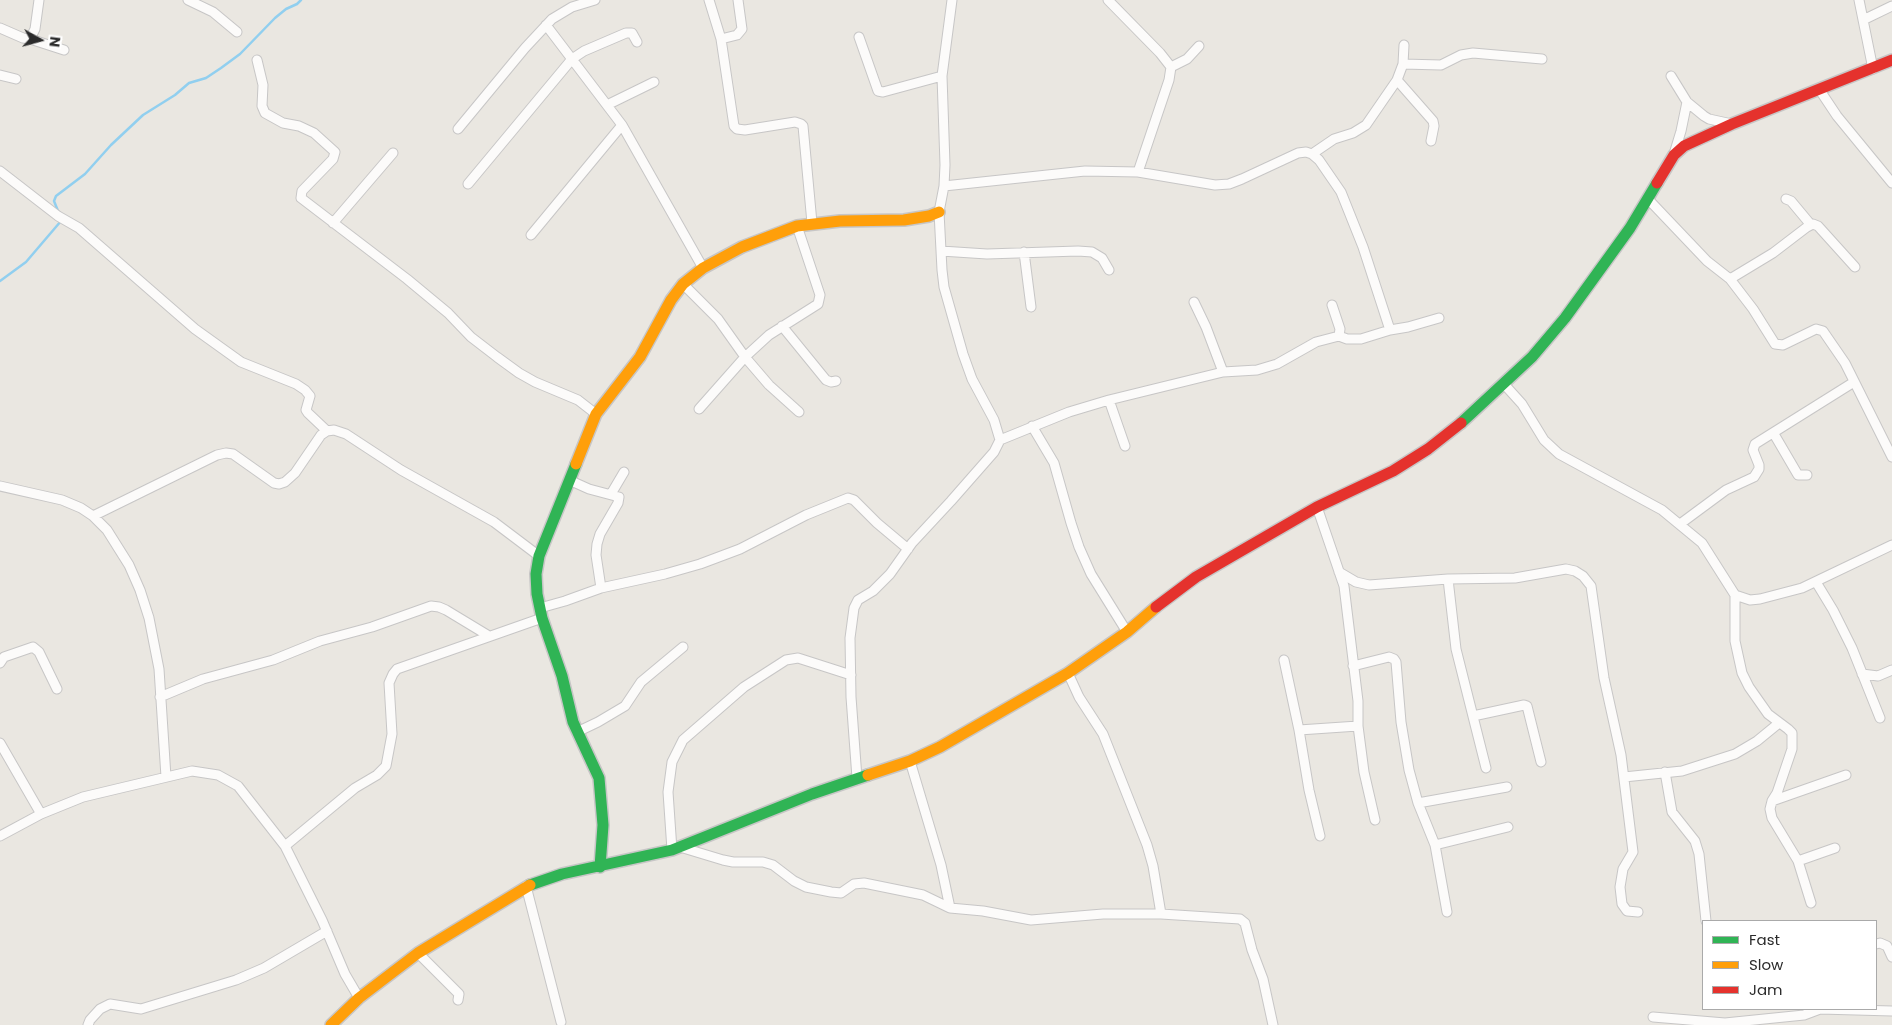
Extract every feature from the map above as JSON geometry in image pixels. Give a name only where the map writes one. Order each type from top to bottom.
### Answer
[{"type":"street","points":[[30,39],[35,28],[39,0]]},
{"type":"street","points":[[188,0],[213,12],[237,32]]},
{"type":"street","points":[[458,129],[525,48],[546,26],[562,12],[595,0]]},
{"type":"street","points":[[709,0],[721,39],[732,121],[737,129],[745,130],[795,122],[803,126],[812,223]]},
{"type":"street","points":[[721,39],[737,34],[742,29],[738,0]]},
{"type":"street","points":[[952,0],[942,76],[945,147],[944,186],[939,212],[944,287],[972,379],[994,420],[1000,440]]},
{"type":"street","points":[[1108,0],[1160,53],[1171,67],[1169,80],[1138,172]]},
{"type":"street","points":[[1859,0],[1873,68]]},
{"type":"street","points":[[1863,20],[1892,6]]},
{"type":"street","points":[[546,26],[622,125],[704,268]]},
{"type":"street","points":[[0,28],[23,38],[64,50]]},
{"type":"street","points":[[468,184],[572,59],[584,51],[626,33],[632,33],[637,42]]},
{"type":"street","points":[[859,37],[878,91],[883,92],[942,76]]},
{"type":"street","points":[[1312,154],[1334,139],[1353,133],[1366,125],[1397,80],[1403,64],[1404,45]]},
{"type":"street","points":[[1171,67],[1186,59],[1198,46]]},
{"type":"street","points":[[1403,64],[1441,65],[1462,55],[1473,53],[1542,59]]},
{"type":"street","points":[[257,60],[262,76],[262,106],[265,113],[283,123],[299,126],[314,133],[335,152],[333,159],[300,195],[301,198],[407,279],[448,313],[471,337],[497,357],[519,373],[535,382],[570,396],[596,414]]},
{"type":"street","points":[[1674,155],[1684,146],[1732,124],[1892,60]]},
{"type":"street","points":[[0,75],[16,78]]},
{"type":"street","points":[[1671,76],[1687,102],[1708,119],[1732,124]]},
{"type":"street","points":[[1397,80],[1433,121],[1431,141]]},
{"type":"street","points":[[607,105],[654,82]]},
{"type":"street","points":[[1819,89],[1859,144],[1892,183]]},
{"type":"street","points":[[332,1025],[359,998],[418,953],[526,886],[562,874],[600,867],[676,848],[812,794],[910,761],[940,747],[1068,672],[1127,632],[1157,606],[1196,577],[1317,507],[1392,471],[1428,449],[1454,429],[1532,357],[1565,318],[1630,228],[1674,155],[1687,102]]},
{"type":"street","points":[[531,235],[622,125]]},
{"type":"street","points":[[333,223],[394,152]]},
{"type":"street","points":[[944,186],[1085,171],[1138,172],[1199,184],[1222,185],[1242,179],[1298,153],[1306,152],[1312,154],[1325,167],[1341,192],[1364,248],[1390,330]]},
{"type":"street","points":[[0,171],[93,239],[195,329],[250,367],[296,384],[305,390],[310,396],[306,410],[327,431]]},
{"type":"street","points":[[1648,199],[1707,261],[1730,279],[1753,309],[1775,344],[1783,344],[1816,329],[1820,329],[1842,357],[1892,457]]},
{"type":"street","points":[[1786,199],[1791,201],[1811,225],[1818,226],[1855,267]]},
{"type":"street","points":[[600,867],[603,825],[599,778],[572,722],[562,676],[541,612],[536,574],[538,556],[596,414],[640,357],[671,300],[683,284],[704,268],[742,247],[797,226],[812,223],[904,220],[929,216],[939,212]]},
{"type":"street","points":[[1730,279],[1773,254],[1811,225]]},
{"type":"street","points":[[699,409],[745,357],[782,326],[815,307],[820,300],[819,290],[797,226]]},
{"type":"street","points":[[941,251],[988,254],[1092,252],[1102,258],[1109,270]]},
{"type":"street","points":[[1024,252],[1031,307]]},
{"type":"street","points":[[683,284],[718,319],[745,357],[769,385],[799,412]]},
{"type":"street","points":[[1194,302],[1206,326],[1223,372]]},
{"type":"street","points":[[1332,306],[1340,329],[1339,336]]},
{"type":"street","points":[[857,778],[850,675],[850,638],[854,608],[858,600],[873,591],[890,574],[908,549],[994,452],[1000,440],[1069,412],[1109,400],[1223,372],[1267,368],[1316,342],[1339,336],[1347,339],[1361,339],[1439,318]]},
{"type":"street","points":[[782,326],[826,380],[828,382],[836,381]]},
{"type":"street","points":[[1680,524],[1726,490],[1754,477],[1759,469],[1753,450],[1755,444],[1774,434],[1800,415],[1854,382]]},
{"type":"street","points":[[1503,383],[1522,404],[1544,440],[1559,454],[1662,510],[1702,543],[1735,595],[1734,641],[1742,673],[1749,687],[1768,714],[1792,733],[1793,745],[1786,769],[1770,809],[1772,818],[1798,861],[1811,903]]},
{"type":"street","points":[[1109,400],[1125,446]]},
{"type":"street","points":[[1032,426],[1054,463],[1070,523],[1091,574],[1127,632]]},
{"type":"street","points":[[93,516],[217,455],[226,453],[233,454],[274,483],[285,482],[295,473],[321,436],[327,431],[334,430],[346,434],[401,470],[494,522],[538,556]]},
{"type":"street","points":[[1774,434],[1798,475],[1807,474]]},
{"type":"street","points":[[611,494],[624,472]]},
{"type":"street","points":[[569,480],[589,489],[618,496],[620,499],[600,534],[596,555],[602,588]]},
{"type":"street","points":[[0,484],[62,500],[93,516],[107,530],[129,565],[149,618],[159,669],[166,777]]},
{"type":"street","points":[[285,846],[355,788],[377,775],[386,766],[392,734],[389,683],[397,668],[489,636],[565,601],[602,588],[665,574],[740,549],[806,515],[848,498],[854,500],[877,523],[908,549]]},
{"type":"street","points":[[1317,507],[1344,586],[1358,701],[1358,726],[1364,772],[1375,820]]},
{"type":"street","points":[[1735,595],[1750,600],[1769,598],[1816,582],[1892,545]]},
{"type":"street","points":[[1339,572],[1356,582],[1370,585],[1448,579],[1515,578],[1566,569],[1584,576],[1591,586],[1604,678],[1621,755],[1633,852],[1623,869],[1620,887],[1622,904],[1627,911],[1638,912]]},
{"type":"street","points":[[1448,579],[1456,650],[1486,768]]},
{"type":"street","points":[[1816,582],[1840,625],[1880,718]]},
{"type":"street","points":[[160,697],[203,679],[273,660],[320,642],[372,627],[432,606],[446,610],[489,636]]},
{"type":"street","points":[[0,663],[4,657],[33,647],[39,652],[57,690]]},
{"type":"street","points":[[577,732],[624,706],[641,682],[683,647]]},
{"type":"street","points":[[1353,666],[1389,657],[1396,662],[1401,722],[1409,770],[1418,804],[1435,845],[1448,912]]},
{"type":"street","points":[[676,848],[668,792],[672,762],[683,740],[744,687],[786,660],[798,658],[850,675]]},
{"type":"street","points":[[1284,660],[1299,730],[1308,790],[1320,836]]},
{"type":"street","points":[[1862,674],[1874,677],[1892,670]]},
{"type":"street","points":[[1068,672],[1079,697],[1103,734],[1147,845],[1153,866],[1161,914]]},
{"type":"street","points":[[1473,716],[1524,705],[1527,706],[1542,762]]},
{"type":"street","points":[[1624,777],[1682,771],[1735,754],[1757,741],[1779,723]]},
{"type":"street","points":[[1299,730],[1358,726]]},
{"type":"street","points":[[0,743],[41,814]]},
{"type":"street","points":[[910,761],[941,865],[950,908]]},
{"type":"street","points":[[0,836],[41,814],[83,796],[192,772],[218,775],[238,786],[285,846],[327,932],[345,974],[359,998]]},
{"type":"street","points":[[1665,772],[1672,812],[1695,841],[1699,854],[1706,920]]},
{"type":"street","points":[[1772,801],[1846,775]]},
{"type":"street","points":[[1418,804],[1507,787]]},
{"type":"street","points":[[1435,845],[1508,827]]},
{"type":"street","points":[[676,848],[733,862],[773,864],[794,882],[806,887],[841,893],[854,884],[864,883],[923,896],[950,908],[983,911],[1031,920],[1103,914],[1161,914],[1240,919],[1247,928],[1252,950],[1263,979],[1273,1025]]},
{"type":"street","points":[[1798,861],[1835,848]]},
{"type":"street","points":[[526,886],[561,1022]]},
{"type":"street","points":[[88,1025],[100,1009],[110,1004],[141,1009],[236,980],[264,968],[327,932]]},
{"type":"street","points":[[1877,944],[1887,946],[1892,957]]},
{"type":"street","points":[[418,953],[457,992],[458,1000]]},
{"type":"street","points":[[1653,1017],[1725,1024],[1804,1015],[1817,1010]]},
{"type":"street","points":[[1832,1010],[1892,1011]]},
{"type":"waterway","points":[[58,211],[54,201],[56,196],[85,174],[111,145],[143,115],[175,95],[189,83],[206,78],[221,68],[240,54],[275,18],[301,0]]},
{"type":"waterway","points":[[0,281],[26,262],[61,221]]},
{"type":"traffic: fast","points":[[1461,423],[1532,357],[1565,318],[1630,228],[1657,183]]},
{"type":"traffic: fast","points":[[576,464],[539,556],[536,574],[537,594],[542,618],[562,676],[573,722],[599,778],[603,825],[600,867]]},
{"type":"traffic: fast","points":[[530,885],[562,874],[672,850],[812,794],[868,775]]},
{"type":"traffic: slow","points":[[576,464],[596,414],[640,357],[671,300],[683,284],[703,268],[742,247],[797,226],[840,221],[904,220],[929,216],[939,212]]},
{"type":"traffic: slow","points":[[868,775],[910,761],[940,747],[1068,673],[1127,632],[1156,607]]},
{"type":"traffic: slow","points":[[331,1025],[359,998],[418,953],[530,885]]},
{"type":"traffic: jam","points":[[1657,183],[1674,155],[1684,146],[1732,124],[1892,60]]},
{"type":"traffic: jam","points":[[1156,607],[1196,577],[1317,507],[1393,471],[1428,449],[1461,423]]}]
